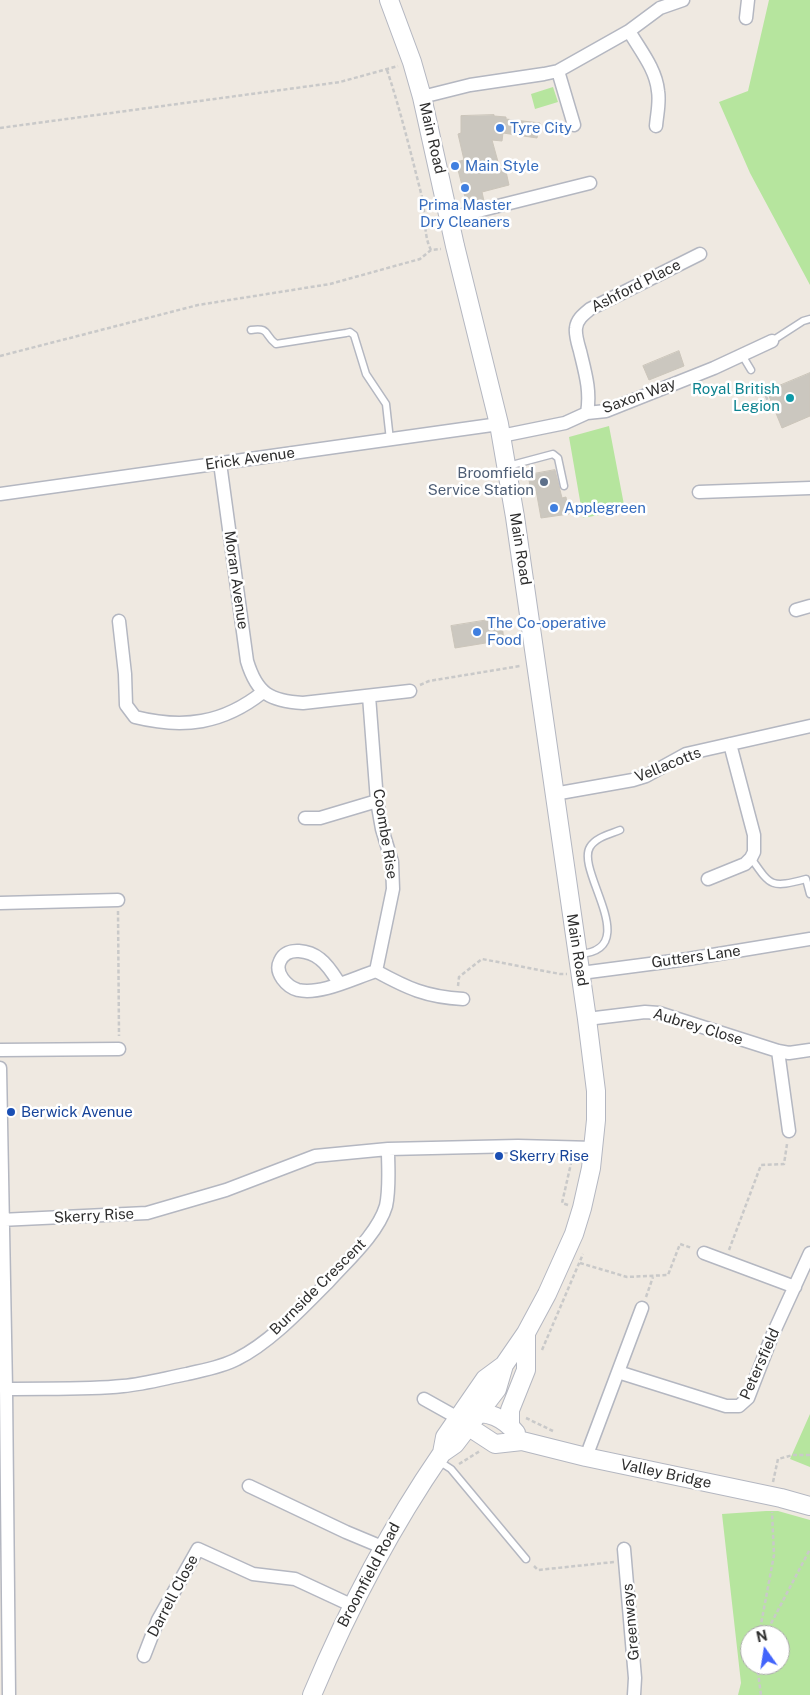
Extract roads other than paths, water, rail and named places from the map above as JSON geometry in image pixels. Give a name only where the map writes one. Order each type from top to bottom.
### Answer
[{"type":"main road","name":"Main Road","points":[[389,0],[412,62],[422,97],[455,246],[500,430],[537,663],[554,794],[588,1019]]},
{"type":"main road","name":"Broomfield Road","points":[[464,1422],[480,1412],[497,1389],[504,1365],[526,1333],[564,1258],[582,1208],[594,1148],[596,1092],[588,1019]]},
{"type":"main road","points":[[522,1441],[517,1421],[510,1410],[526,1370],[526,1333]]},
{"type":"main road","name":"Broomfield Road","points":[[312,1695],[352,1605],[382,1547],[439,1456],[455,1444],[485,1379],[504,1365]]},
{"type":"main road","points":[[480,1412],[517,1421]]},
{"type":"main road","name":"Valley Bridge","points":[[464,1422],[496,1444],[522,1441],[586,1458],[776,1497],[810,1506]]},
{"type":"street","points":[[422,97],[470,85],[558,71],[629,31],[660,8],[683,0]]},
{"type":"street","points":[[746,18],[748,0]]},
{"type":"street","points":[[629,31],[652,68],[656,81],[658,104],[656,126]]},
{"type":"street","points":[[558,71],[574,125]]},
{"type":"street","points":[[450,218],[590,183]]},
{"type":"street","name":"Ashford Place","points":[[587,413],[589,400],[588,385],[576,336],[576,327],[580,318],[590,309],[700,254]]},
{"type":"street","name":"Saxon Way","points":[[587,413],[606,411],[772,341]]},
{"type":"street","points":[[500,430],[564,423],[587,413]]},
{"type":"street","name":"Erick Avenue","points":[[0,494],[390,440],[500,430]]},
{"type":"street","name":"Moran Avenue","points":[[220,463],[247,661],[256,684],[263,692]]},
{"type":"street","points":[[699,492],[810,488]]},
{"type":"street","points":[[796,610],[810,606]]},
{"type":"street","points":[[119,621],[125,674],[126,705],[134,717],[180,723],[210,719],[238,710],[263,692],[273,698],[303,703],[410,691]]},
{"type":"street","name":"Coombe Rise","points":[[369,696],[377,801],[382,830],[392,862],[393,876],[393,889],[376,971]]},
{"type":"street","name":"Vellacotts","points":[[554,794],[633,780],[646,776],[686,754],[810,726]]},
{"type":"street","points":[[708,879],[738,868],[751,858],[754,852],[754,835],[730,744]]},
{"type":"street","points":[[305,818],[320,818],[377,801]]},
{"type":"street","points":[[0,903],[118,900]]},
{"type":"street","name":"Gutters Lane","points":[[581,973],[810,940]]},
{"type":"street","points":[[340,983],[327,965],[311,953],[302,950],[293,952],[285,955],[280,961],[280,972],[284,980],[298,990],[322,989],[340,983],[376,971],[413,990],[428,995],[460,999]]},
{"type":"street","name":"Aubrey Close","points":[[588,1019],[645,1012],[659,1013],[778,1052],[789,1053],[810,1050]]},
{"type":"street","points":[[0,1050],[119,1049]]},
{"type":"street","points":[[778,1052],[789,1131]]},
{"type":"street","points":[[0,1068],[6,1389],[8,1695]]},
{"type":"street","name":"Skerry Rise","points":[[2,1220],[147,1213],[226,1190],[315,1156],[388,1149],[518,1146],[594,1148]]},
{"type":"street","name":"Burnside Crescent","points":[[6,1389],[101,1387],[145,1383],[221,1366],[238,1359],[284,1325],[350,1259],[372,1232],[380,1220],[388,1192],[388,1149]]},
{"type":"street","points":[[704,1253],[794,1287]]},
{"type":"street","name":"Petersfield","points":[[618,1372],[726,1406],[739,1406],[748,1398],[772,1336],[810,1253]]},
{"type":"street","points":[[586,1458],[642,1308]]},
{"type":"street","points":[[424,1400],[464,1422]]},
{"type":"street","points":[[249,1486],[382,1547]]},
{"type":"street","name":"Darrell Close","points":[[144,1656],[158,1620],[198,1549],[253,1574],[295,1579],[352,1605]]},
{"type":"street","name":"Greenways","points":[[625,1555],[635,1678],[634,1695]]},
{"type":"lane","points":[[772,341],[810,319]]},
{"type":"lane","points":[[250,330],[260,328],[264,330],[276,344],[350,332],[354,335],[366,374],[386,404],[390,440]]},
{"type":"lane","points":[[742,355],[751,370]]},
{"type":"lane","points":[[506,466],[553,454],[558,458],[564,486]]},
{"type":"lane","points":[[578,954],[591,954],[598,950],[604,944],[607,932],[603,905],[587,857],[590,846],[599,839],[620,830]]},
{"type":"lane","points":[[751,858],[771,883],[778,885],[806,879],[810,894]]},
{"type":"lane","points":[[439,1456],[526,1559]]},
{"type":"place","name":"Tyre City","points":[[500,128]]},
{"type":"place","name":"Main Style","points":[[455,166]]},
{"type":"place","name":"Prima Master Dry Cleaners","points":[[465,188]]},
{"type":"place","name":"Royal British Legion","points":[[790,398]]},
{"type":"place","name":"Broomfield Service Station","points":[[544,482]]},
{"type":"place","name":"Applegreen","points":[[554,508]]},
{"type":"place","name":"The Co-operative Food","points":[[477,632]]},
{"type":"place","name":"Berwick Avenue","points":[[11,1112]]},
{"type":"place","name":"Skerry Rise","points":[[499,1156]]}]
